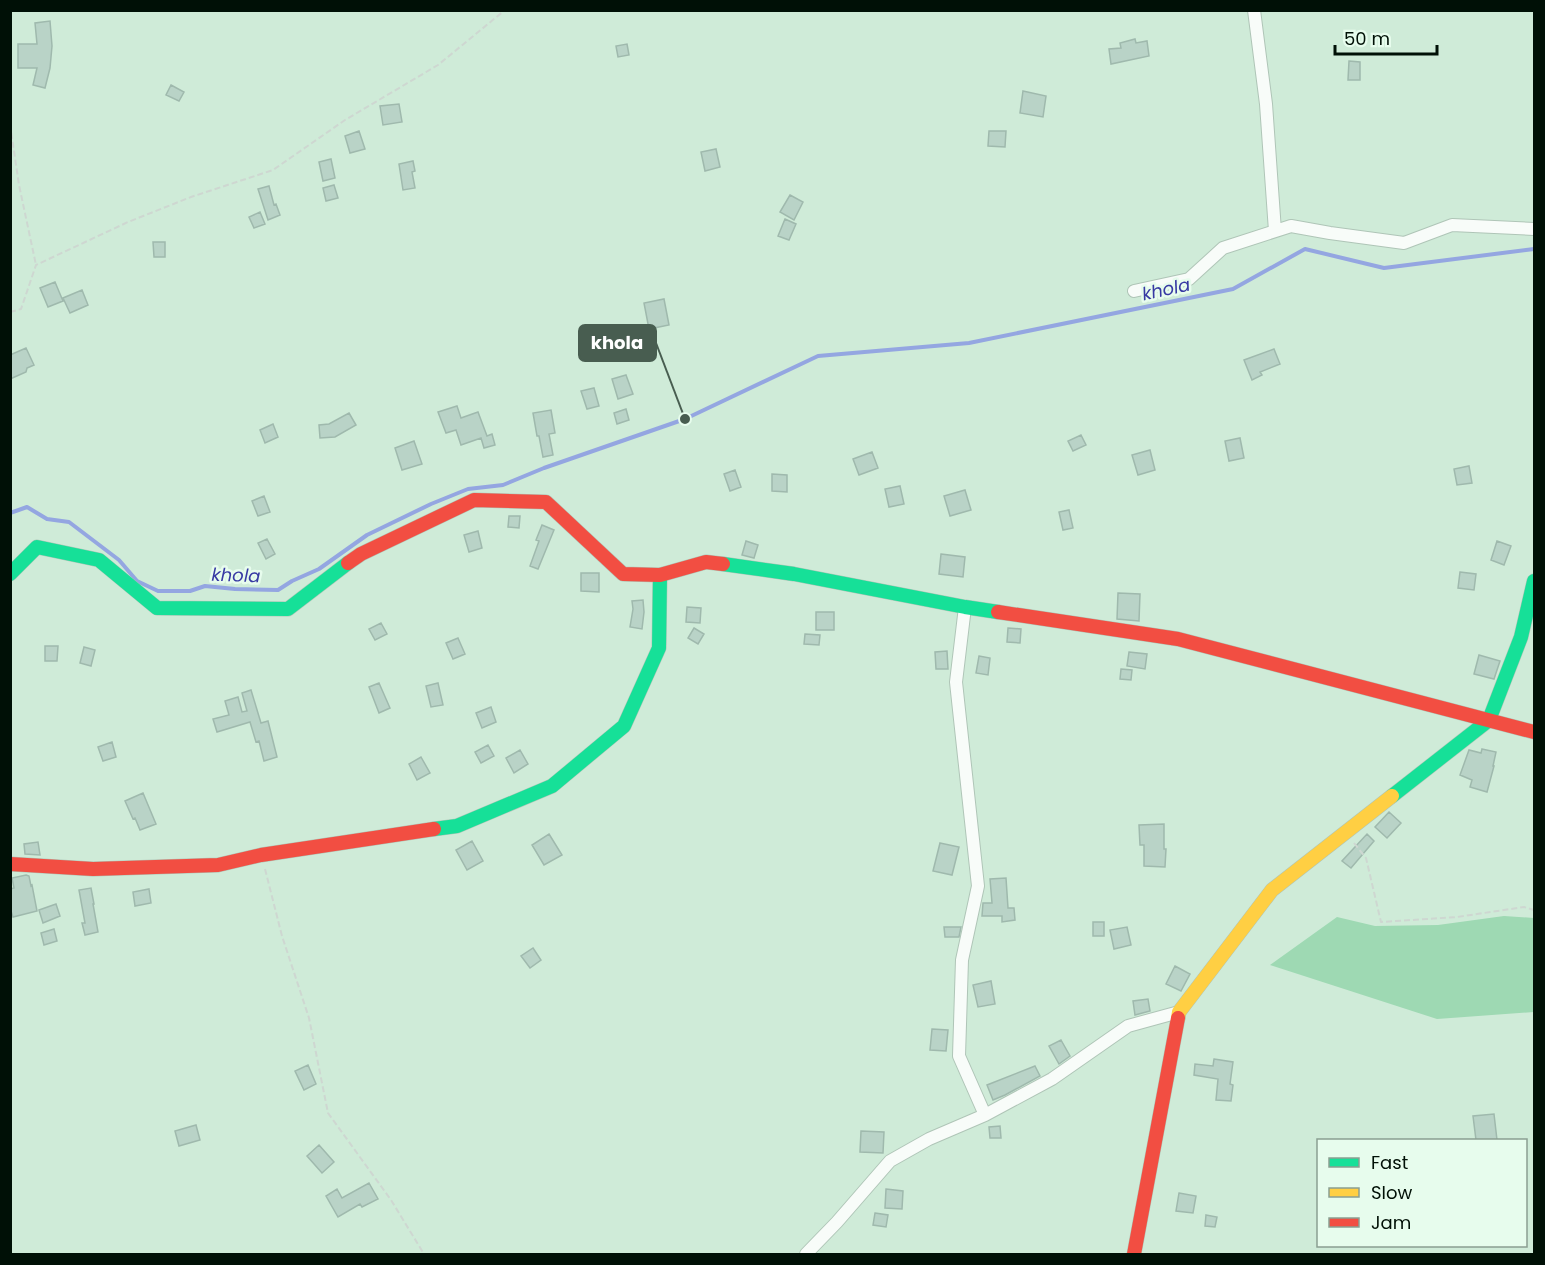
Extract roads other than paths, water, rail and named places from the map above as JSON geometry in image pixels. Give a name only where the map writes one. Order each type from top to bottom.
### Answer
[{"type":"street","points":[[1254,10],[1266,104],[1275,231]]},
{"type":"street","points":[[1134,291],[1189,279],[1223,248],[1291,226],[1404,243],[1452,225],[1534,229]]},
{"type":"street","points":[[10,574],[37,547],[99,560],[157,608],[288,609],[361,554],[474,500],[546,502],[623,574],[660,575],[706,562],[794,574],[965,607],[1178,639],[1534,732]]},
{"type":"street","points":[[10,864],[93,869],[218,865],[261,855],[457,826],[552,786],[624,726],[659,648],[660,575]]},
{"type":"street","points":[[1134,1254],[1179,1012],[1272,890],[1489,720],[1521,637],[1534,580]]},
{"type":"street","points":[[965,607],[956,682],[978,885],[962,960],[959,1056],[985,1115]]},
{"type":"street","points":[[806,1254],[890,1161],[929,1139],[985,1115],[1052,1079],[1128,1026],[1179,1012]]},
{"type":"waterway","name":"khola","points":[[10,513],[27,507],[47,519],[69,522],[119,560],[137,581],[158,591],[190,591],[205,586],[278,590],[319,569],[367,535],[431,504],[468,489],[503,485],[544,468],[685,419],[818,356],[969,343],[1233,289],[1305,249],[1384,268],[1534,249]]},
{"type":"place","name":"khola","points":[[685,419]]}]
